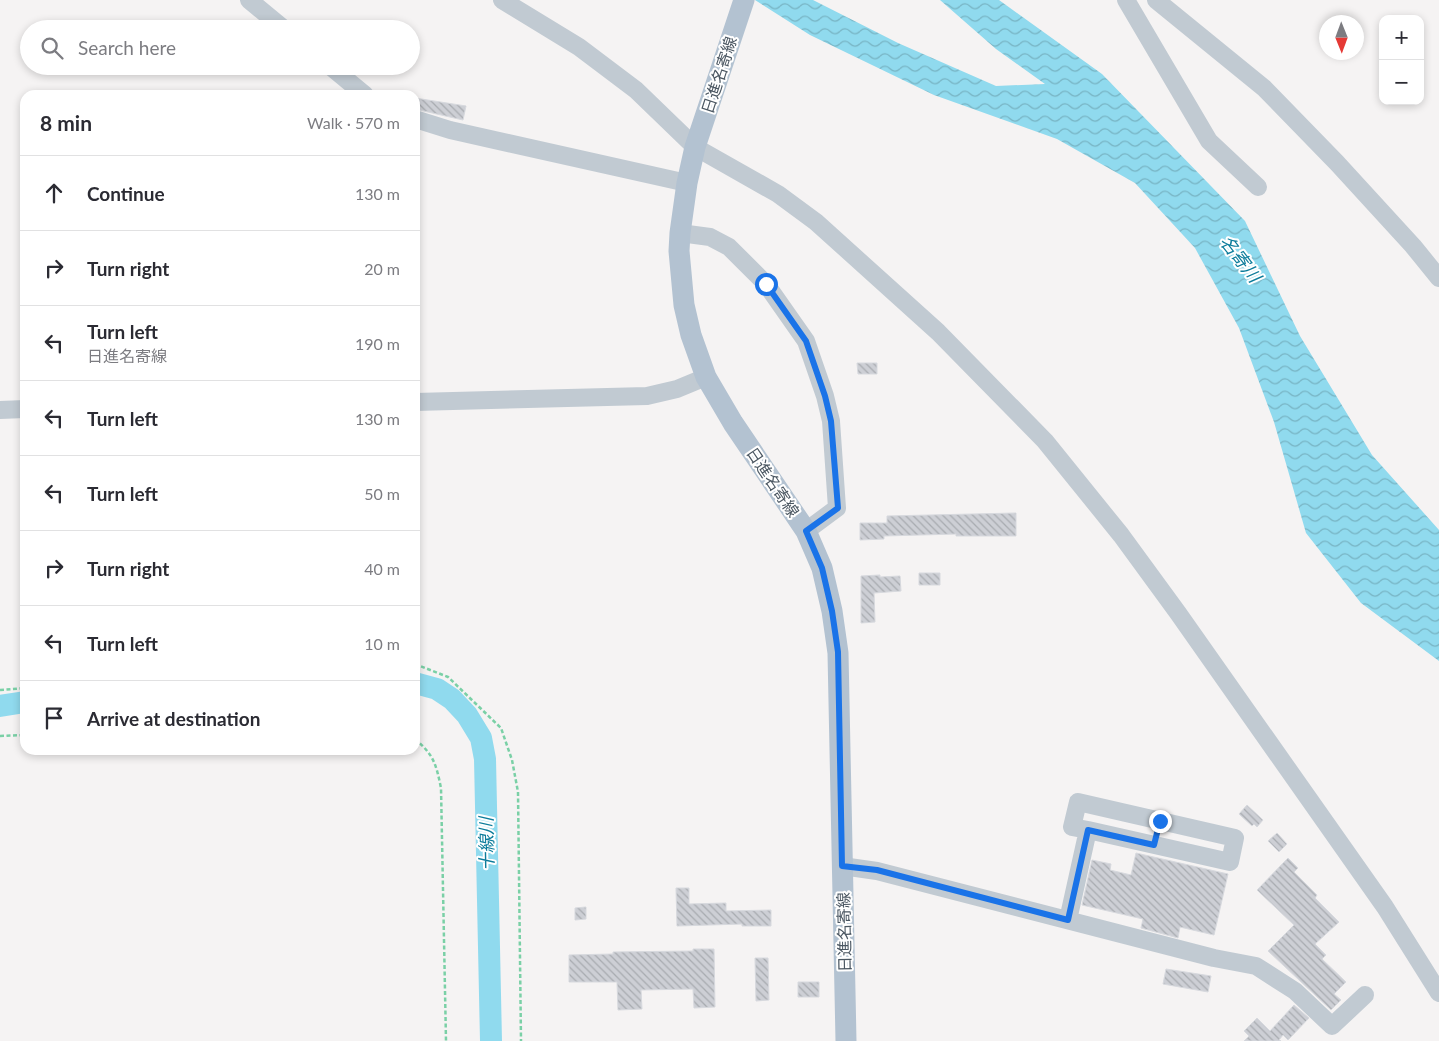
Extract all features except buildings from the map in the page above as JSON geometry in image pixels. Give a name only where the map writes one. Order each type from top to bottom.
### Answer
[{"type":"main road","name":"日進名寄線","points":[[744,0],[695,148],[687,183],[680,233],[681,275],[684,305],[691,335],[706,376],[733,423],[806,531],[822,568],[832,611],[838,652],[846,1041]]},
{"type":"street","points":[[249,0],[273,20]]},
{"type":"street","points":[[502,0],[579,47],[636,90],[695,148],[778,194],[816,222],[938,332],[1045,442],[1121,535],[1178,613],[1385,907],[1439,994]]},
{"type":"street","points":[[1126,0],[1209,141],[1258,187]]},
{"type":"street","points":[[1156,0],[1264,88],[1337,163],[1413,246],[1439,278]]},
{"type":"street","points":[[341,75],[359,90]]},
{"type":"street","points":[[420,121],[450,130],[687,183]]},
{"type":"street","points":[[680,233],[710,237],[729,247],[766,284],[806,341],[825,396],[831,421],[838,508],[806,531]]},
{"type":"street","points":[[420,402],[647,396],[677,389],[706,376]]},
{"type":"street","points":[[0,410],[20,409]]},
{"type":"street","points":[[1078,802],[1160,821],[1235,838],[1230,862],[1072,827],[1078,802]]},
{"type":"street","points":[[1154,845],[1160,821]]},
{"type":"street","points":[[1068,920],[1088,830]]},
{"type":"street","points":[[842,866],[877,870],[1214,958],[1256,966],[1295,991],[1332,1026],[1365,995]]},
{"type":"path","points":[[420,666],[448,677],[501,728],[512,760],[518,792],[522,1041]]},
{"type":"path","points":[[0,690],[20,688]]},
{"type":"path","points":[[0,736],[20,735]]},
{"type":"path","points":[[420,743],[436,764],[441,788],[446,1041]]},
{"type":"water","name":"名寄川","points":[[755,0],[813,0],[898,43],[996,86],[1045,84],[996,49],[940,0],[999,0],[1102,74],[1245,221],[1300,336],[1372,455],[1439,530],[1439,661],[1361,603],[1306,533],[1274,422],[1239,328],[1195,248],[1135,183],[1057,139],[934,95],[810,35]]},
{"type":"waterway","name":"十線川","points":[[420,684],[437,689],[452,699],[467,715],[481,738],[485,759],[491,1041]]},
{"type":"waterway","name":"十線川","points":[[0,706],[20,703]]},
{"type":"route","points":[[766,284],[806,341],[825,396],[831,421],[838,508],[806,531],[822,568],[832,611],[838,652],[842,866],[877,870],[1068,920],[1088,830],[1154,845],[1160,821]]}]
